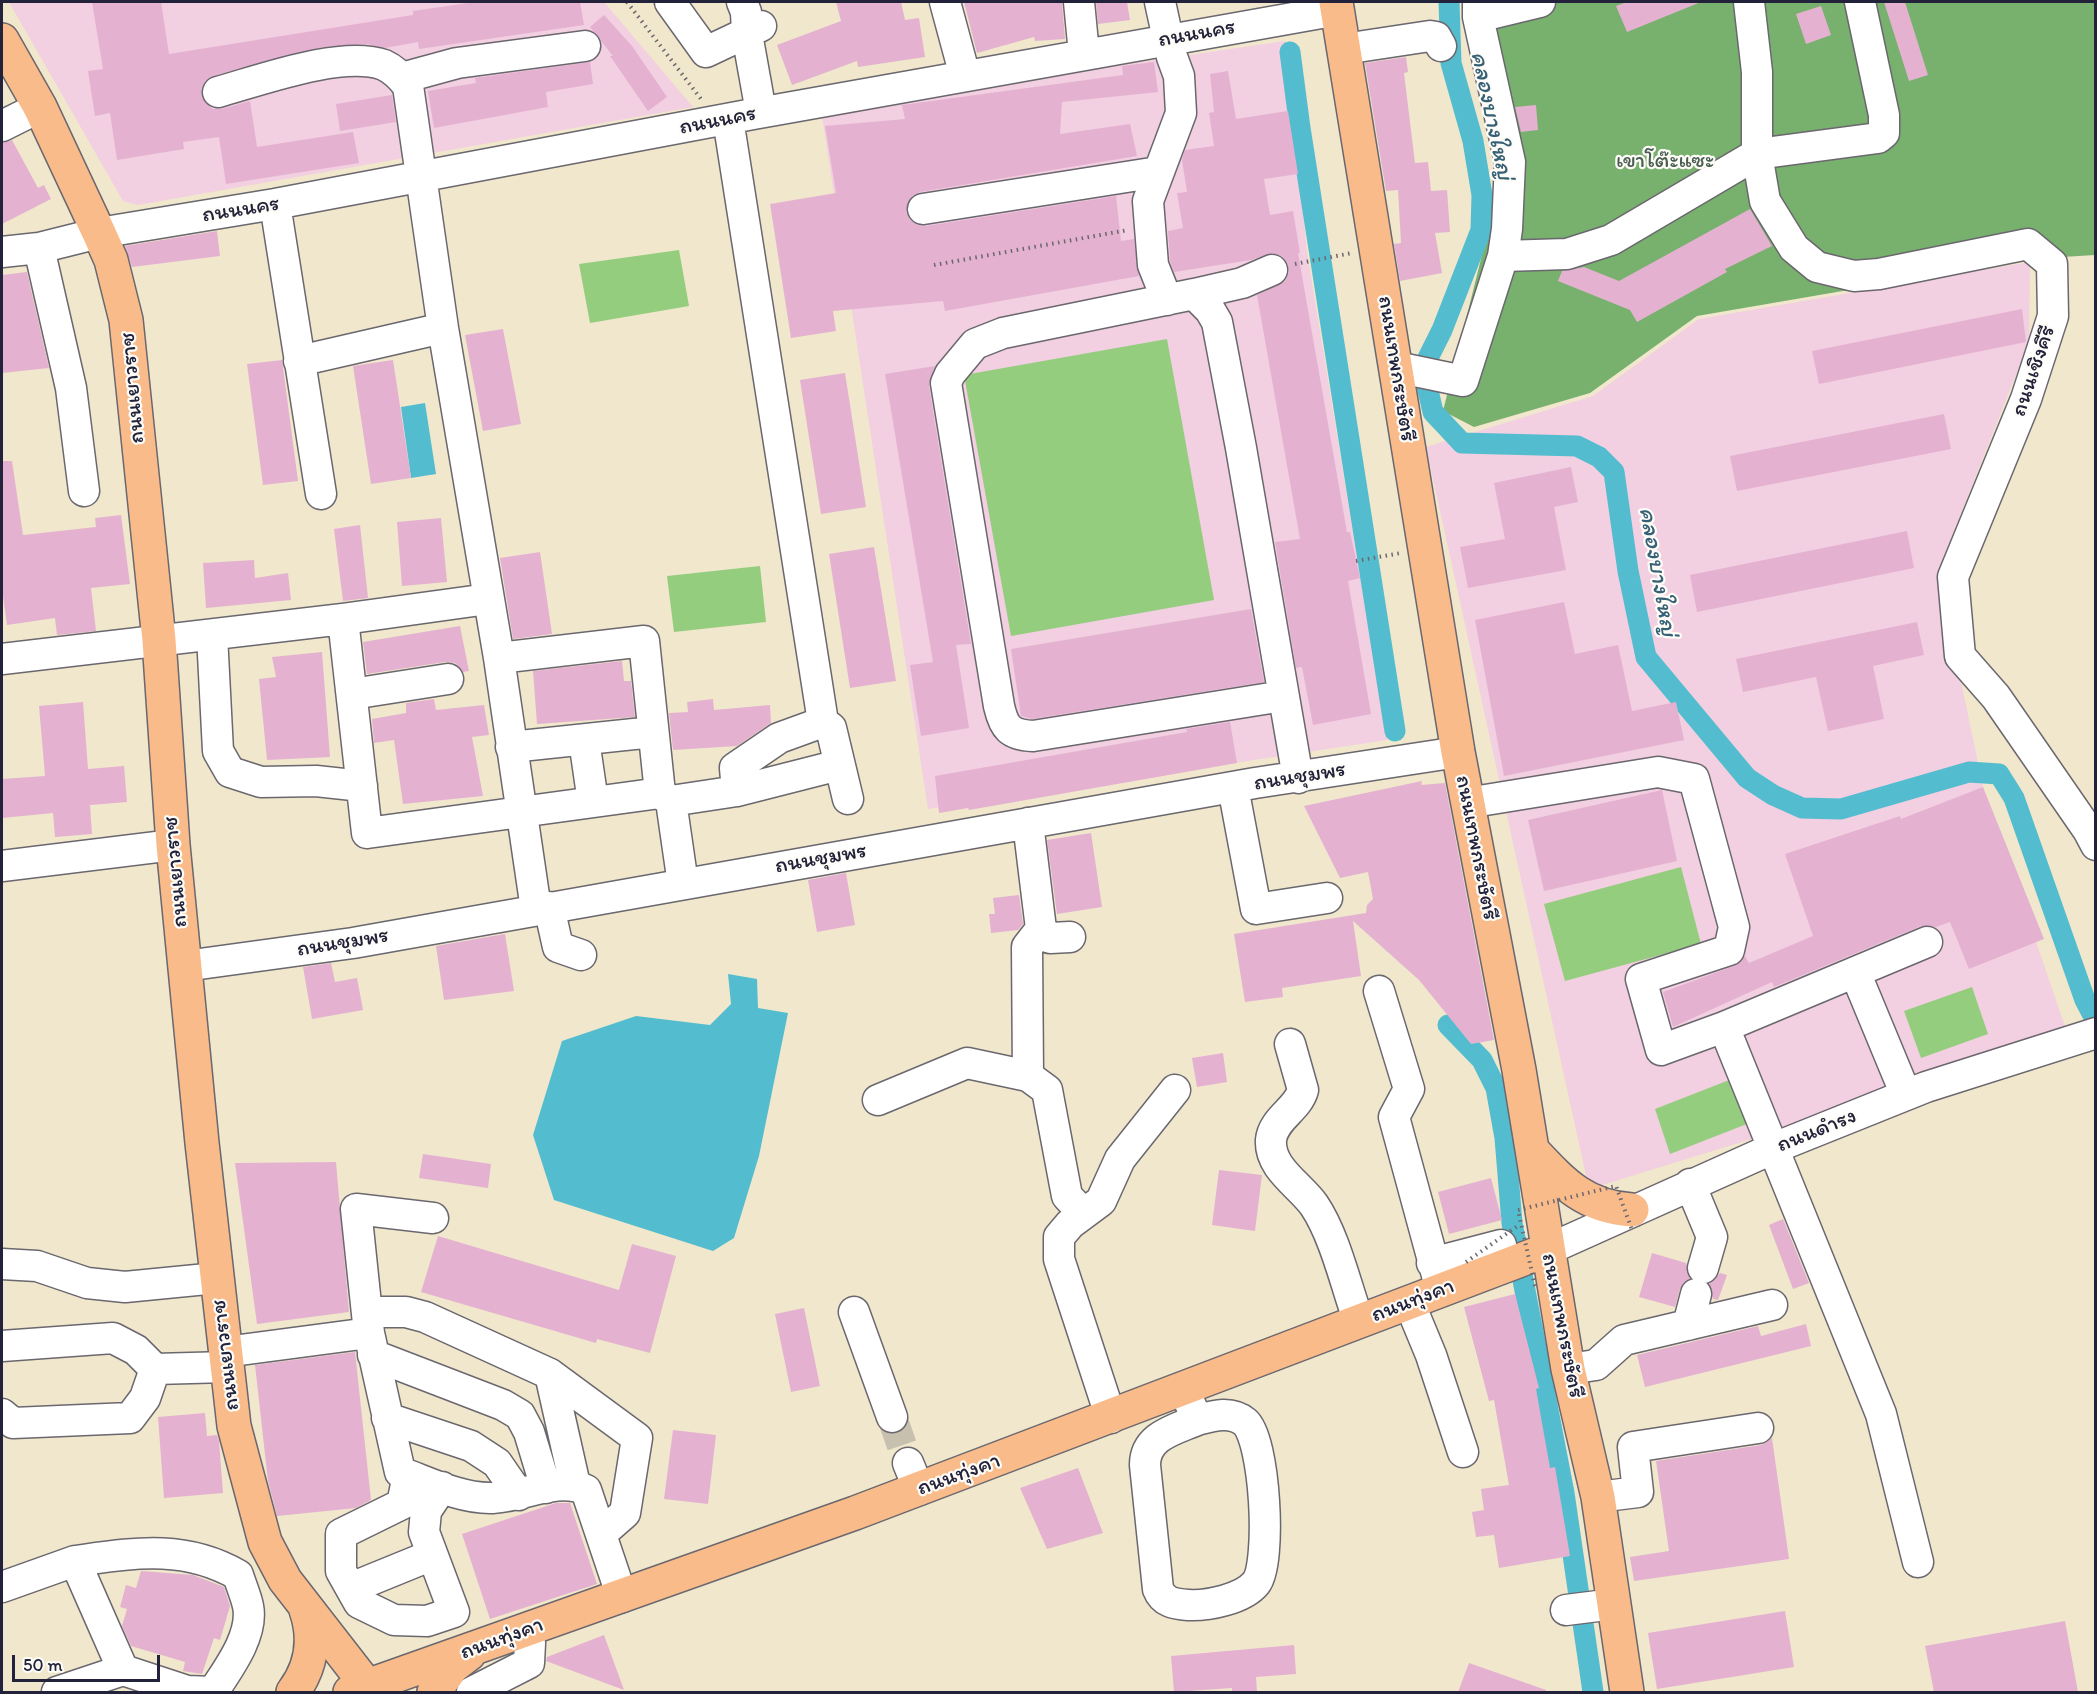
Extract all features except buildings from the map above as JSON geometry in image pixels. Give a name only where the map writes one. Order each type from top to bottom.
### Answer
[{"type":"main road","name":"ถนนเทพกระษัตรี","points":[[1337,6],[1400,368],[1458,752],[1533,1151],[1524,1254],[1568,1369],[1598,1497],[1586,1608],[1627,1692]]},
{"type":"main road","name":"ถนนเยาวราช","points":[[2,40],[40,107],[111,260],[126,320],[159,640],[173,845],[234,1426],[257,1517],[271,1554],[285,1580],[363,1691]]},
{"type":"main road","points":[[1533,1151],[1561,1181],[1583,1196],[1632,1220]]},
{"type":"main road","name":"ถนนทุ่งคา","points":[[363,1691],[525,1630],[622,1597],[913,1476],[1111,1418],[1409,1302],[1437,1277],[1524,1254]]},
{"type":"main road","points":[[293,1692],[309,1660],[312,1642],[311,1624],[305,1607]]},
{"type":"main road","points":[[434,1692],[452,1666],[477,1648]]},
{"type":"street","points":[[670,2],[706,52],[749,18],[770,111]]},
{"type":"street","points":[[945,2],[965,76]]},
{"type":"street","points":[[1079,2],[1084,54]]},
{"type":"street","points":[[1160,2],[1179,76],[1181,113],[1148,201],[1153,265],[1181,297],[1210,310],[1217,322],[1242,448],[1298,778]]},
{"type":"street","points":[[1400,368],[1463,381],[1503,256],[1507,229],[1510,162],[1478,26],[1540,2]]},
{"type":"street","name":"ถนนเชิงคีรี","points":[[1749,2],[1756,72],[1757,154],[1765,201],[1794,248],[1817,267],[1854,276],[1879,274],[2028,244],[2052,264],[2053,316],[2026,399],[1953,578],[1960,657],[1996,697],[2096,845]]},
{"type":"street","points":[[1503,256],[1567,254],[1611,240],[1757,154],[1878,138],[1884,133],[1883,107],[1860,2]]},
{"type":"street","name":"ถนนนคร","points":[[2,252],[39,248],[99,233],[275,204],[1337,6]]},
{"type":"street","points":[[1344,49],[1430,36],[1436,37],[1441,46]]},
{"type":"street","points":[[402,78],[457,63],[585,46]]},
{"type":"street","points":[[218,92],[291,72],[346,61],[364,61],[385,66],[402,78],[408,86],[443,328],[499,658],[522,813],[543,908],[558,947],[581,955]]},
{"type":"street","points":[[2,126],[40,107]]},
{"type":"street","points":[[728,119],[823,722],[831,728],[848,799]]},
{"type":"street","points":[[923,209],[1158,172]]},
{"type":"street","points":[[275,204],[321,494]]},
{"type":"street","points":[[39,248],[71,388],[84,491]]},
{"type":"street","points":[[1272,270],[1242,283],[1003,333],[975,344],[950,374],[946,383],[1002,722],[1008,731],[1018,735],[1033,736],[1283,696]]},
{"type":"street","points":[[299,361],[443,328]]},
{"type":"street","points":[[2,659],[343,619],[488,599]]},
{"type":"street","points":[[343,619],[368,833],[593,802],[737,791],[839,765]]},
{"type":"street","points":[[212,635],[218,751],[230,772],[261,782],[316,781],[362,786]]},
{"type":"street","points":[[499,658],[644,640],[653,732],[683,884]]},
{"type":"street","points":[[352,694],[448,679]]},
{"type":"street","points":[[737,791],[735,768],[779,738],[823,722]]},
{"type":"street","points":[[511,747],[653,732]]},
{"type":"street","points":[[584,740],[593,802]]},
{"type":"street","name":"ถนนชุมพร","points":[[185,966],[352,942],[1028,823],[1458,752]]},
{"type":"street","points":[[1467,803],[1658,772],[1694,779],[1734,927],[1729,950],[1641,979],[1661,1050],[1724,1027],[1927,942]]},
{"type":"street","points":[[1233,788],[1256,909],[1328,898]]},
{"type":"street","points":[[1028,823],[1041,929],[1050,938],[1070,937]]},
{"type":"street","points":[[2,866],[173,845]]},
{"type":"street","points":[[1028,1076],[1027,947],[1041,929]]},
{"type":"street","points":[[1855,972],[1906,1095]]},
{"type":"street","points":[[1379,991],[1409,1089],[1394,1117],[1437,1277]]},
{"type":"street","points":[[1724,1027],[1881,1414],[1918,1562]]},
{"type":"street","name":"ถนนดำรง","points":[[1524,1254],[1632,1220],[1690,1184],[1906,1095],[2083,1037]]},
{"type":"street","points":[[1290,1044],[1302,1080],[1303,1093],[1274,1131],[1272,1148],[1281,1168],[1308,1197],[1319,1215],[1359,1322]]},
{"type":"street","points":[[878,1100],[968,1063],[1028,1076],[1047,1090],[1067,1196],[1083,1213]]},
{"type":"street","points":[[1111,1418],[1059,1259],[1059,1237],[1083,1213],[1101,1201],[1120,1159],[1175,1090]]},
{"type":"street","points":[[1115,1127],[1120,1159]]},
{"type":"street","points":[[1688,1324],[1712,1237],[1690,1184]]},
{"type":"street","points":[[433,1218],[356,1209],[370,1333],[400,1472],[468,1496],[490,1498],[547,1490],[586,1490],[591,1499],[622,1597]]},
{"type":"street","points":[[2,1264],[37,1266],[87,1283],[125,1287],[217,1278]]},
{"type":"street","points":[[1409,1302],[1431,1355],[1463,1452]]},
{"type":"street","points":[[1568,1369],[1596,1365],[1624,1340],[1772,1305]]},
{"type":"street","points":[[155,1369],[226,1360],[370,1333],[406,1312],[425,1317],[550,1374],[636,1438],[625,1513],[601,1534]]},
{"type":"street","points":[[854,1312],[892,1417]]},
{"type":"street","points":[[370,1333],[520,1415],[529,1432],[547,1490]]},
{"type":"street","points":[[2,1346],[113,1338],[136,1350],[155,1369]]},
{"type":"street","points":[[2,1414],[13,1423],[130,1418],[145,1398],[155,1369]]},
{"type":"street","points":[[547,1490],[550,1374]]},
{"type":"street","points":[[1184,1389],[1197,1420]]},
{"type":"street","points":[[1229,1415],[1246,1422],[1251,1430],[1260,1471],[1265,1544],[1257,1582],[1243,1592],[1210,1604],[1189,1605],[1170,1602],[1161,1597],[1158,1589],[1145,1454],[1156,1439],[1197,1420],[1229,1415]]},
{"type":"street","points":[[387,1418],[471,1446],[547,1490]]},
{"type":"street","points":[[1598,1497],[1638,1492],[1633,1447],[1758,1428]]},
{"type":"street","points":[[408,1475],[402,1504],[341,1534],[341,1571],[359,1603],[394,1620],[427,1621],[454,1612],[423,1532],[426,1511],[442,1487]]},
{"type":"street","points":[[2,1587],[75,1561],[116,1555],[172,1552],[219,1564],[238,1575],[249,1608],[246,1631],[229,1668],[213,1692],[187,1691],[123,1670],[57,1692]]},
{"type":"street","points":[[238,1575],[261,1557],[271,1554]]},
{"type":"street","points":[[94,1605],[116,1555]]},
{"type":"street","points":[[351,1588],[432,1555]]},
{"type":"street","points":[[75,1561],[123,1670]]},
{"type":"street","points":[[472,1692],[529,1664],[530,1643],[525,1630]]},
{"type":"path","points":[[627,2],[701,100]]},
{"type":"path","points":[[934,265],[1150,226]]},
{"type":"path","points":[[1302,263],[1341,255]]},
{"type":"path","points":[[1356,561],[1387,555]]},
{"type":"path","points":[[1466,1262],[1524,1254],[1518,1210],[1616,1186],[1632,1220]]},
{"type":"shaded area","points":[[9,2],[604,2],[693,107],[138,205],[123,201]]},
{"type":"shaded area","points":[[1285,41],[1307,252],[1387,740],[928,809],[821,109]]},
{"type":"shaded area","points":[[2030,262],[2029,342],[1938,571],[1983,787],[2070,1041],[1589,1189],[1426,447],[1593,396],[1699,319]]},
{"type":"green space","name":"เขาโต๊ะแซะ","points":[[1474,2],[2095,2],[2095,255],[2029,259],[1697,316],[1590,393],[1474,427],[1443,411],[1503,171]]},
{"type":"green space","points":[[679,250],[689,306],[590,323],[579,264]]},
{"type":"green space","points":[[1167,339],[1214,600],[1011,636],[964,375]]},
{"type":"green space","points":[[760,566],[766,622],[674,632],[667,576]]},
{"type":"green space","points":[[1681,867],[1701,944],[1565,981],[1544,904]]},
{"type":"green space","points":[[1972,987],[1988,1034],[1921,1058],[1904,1011]]},
{"type":"green space","points":[[1737,1077],[1752,1122],[1670,1154],[1655,1109]]},
{"type":"water","points":[[425,403],[436,474],[411,478],[401,407]]},
{"type":"water","points":[[728,974],[757,979],[758,1008],[788,1013],[759,1156],[734,1238],[713,1251],[554,1200],[533,1135],[562,1041],[636,1016],[710,1025],[731,1004]]},
{"type":"waterway","name":"คลองบางใหญ่","points":[[1449,2],[1451,63],[1473,141],[1482,195],[1481,230],[1442,330],[1428,358],[1427,386],[1433,412],[1462,443],[1577,446],[1599,457],[1614,472],[1628,571],[1646,657],[1747,778],[1773,795],[1802,808],[1841,809],[1969,772],[1999,774],[2014,798],[2085,1000],[2096,1021]]},
{"type":"waterway","points":[[1290,52],[1395,731]]},
{"type":"waterway","points":[[1448,1025],[1482,1060],[1496,1088],[1505,1138],[1512,1223],[1564,1493],[1593,1692]]},
{"type":"tunnel","points":[[892,1417],[908,1463]]}]
